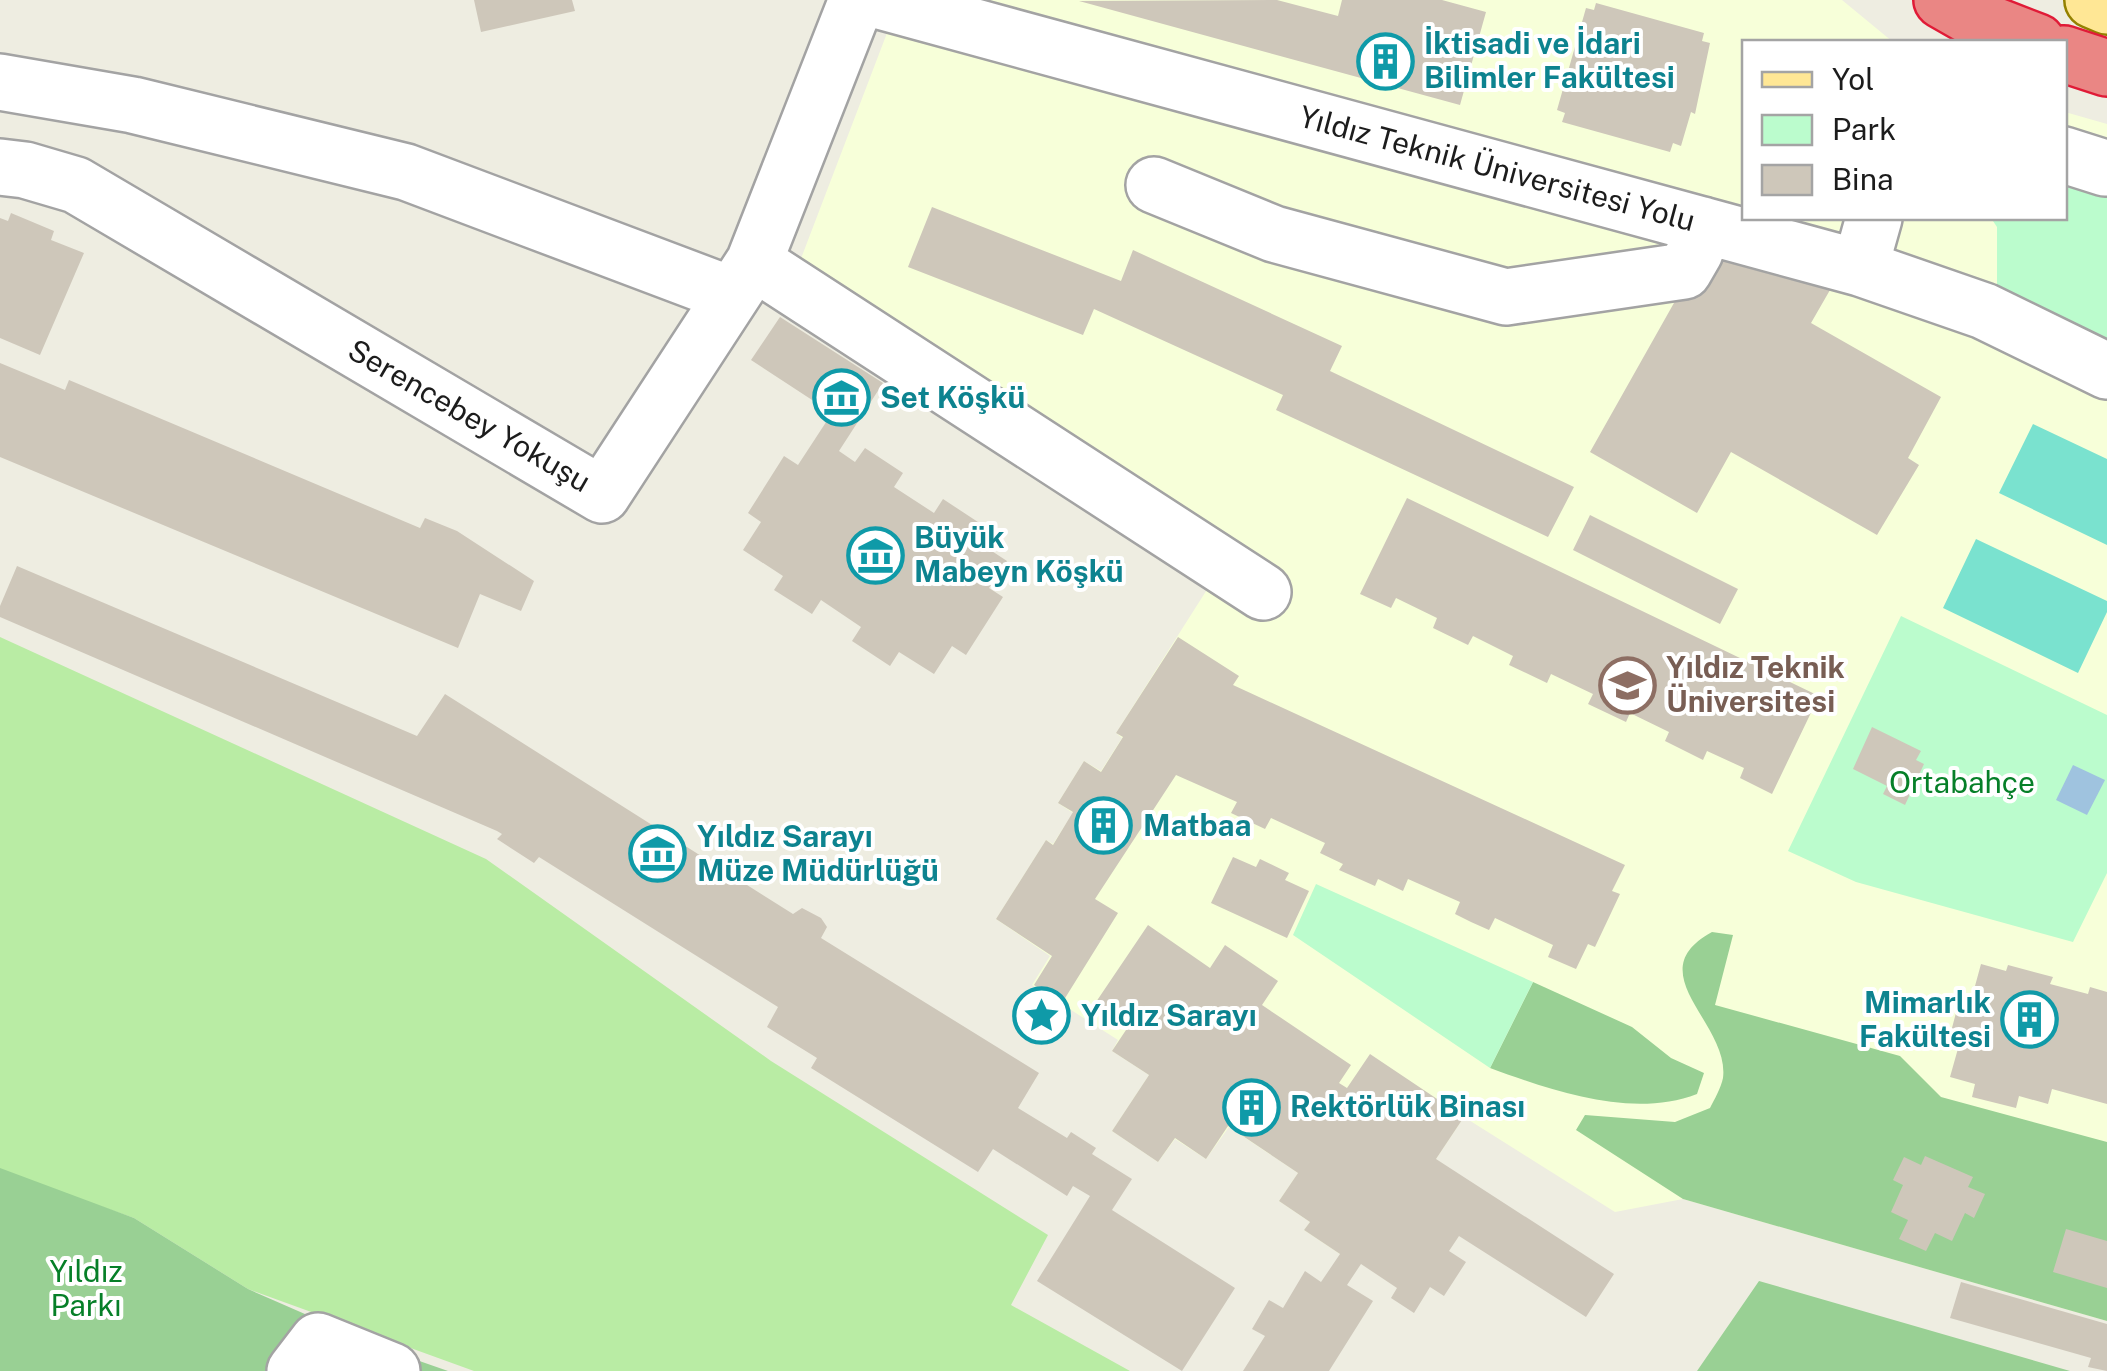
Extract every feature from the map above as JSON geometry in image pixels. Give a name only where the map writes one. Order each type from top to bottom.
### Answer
[{"type":"highway","points":[[1942,0],[1970,16],[2032,40]]},
{"type":"highway","points":[[2067,55],[2107,68]]},
{"type":"main road","points":[[2092,0],[2107,6]]},
{"type":"street","name":"Serencebey Yokuşu","points":[[0,167],[26,170],[76,185],[602,495],[743,278],[857,0]]},
{"type":"street","name":"Yıldız Teknik Üniversitesi Yolu","points":[[876,0],[1703,225],[1867,243],[1984,311],[2107,371]]},
{"type":"street","points":[[0,82],[133,105],[406,172],[743,278],[1263,592]]},
{"type":"street","points":[[1154,186],[1274,234],[1506,296],[1684,271],[1703,225]]},
{"type":"street","points":[[295,1371],[318,1341],[392,1371]]},
{"type":"shaded area","name":"Yıldız Teknik Üniversitesi","points":[[903,0],[1842,0],[1891,40],[1742,40],[1742,220],[2067,220],[2067,113],[2107,124],[2107,1321],[1683,1199],[1615,1212],[1464,1117],[1436,1159],[1412,1144],[1340,1254],[1304,1230],[1310,1222],[1279,1201],[1298,1173],[1229,1127],[1206,1159],[1175,1139],[1158,1162],[1112,1131],[1149,1075],[1112,1051],[1118,1040],[1032,985],[1050,956],[996,919],[1046,840],[1053,844],[1073,813],[1058,803],[1084,761],[1101,771],[1122,738],[1116,733],[1208,588],[781,311]]},
{"type":"shaded area","points":[[2033,424],[2107,459],[2107,545],[1999,493]]},
{"type":"shaded area","points":[[1976,539],[2107,601],[2107,612],[2078,673],[1943,608]]},
{"type":"shaded area","points":[[2073,765],[2105,780],[2087,815],[2056,800]]},
{"type":"green space","points":[[2067,170],[2107,182],[2107,356],[1997,303],[1997,227],[1992,220],[2067,220]]},
{"type":"green space","name":"Ortabahçe","points":[[1901,616],[2107,715],[2107,873],[2073,942],[1856,882],[1788,851]]},
{"type":"green space","points":[[0,637],[486,859],[771,1061],[1048,1235],[1011,1305],[1130,1371],[474,1371],[248,1289],[134,1218],[0,1171]]},
{"type":"green space","points":[[1316,884],[1533,982],[1490,1068],[1293,935]]},
{"type":"green space","points":[[1712,932],[1733,935],[1715,1005],[1900,1056],[1941,1097],[2107,1142],[2107,1321],[1683,1199],[1576,1130],[1585,1115],[1675,1122],[1710,1108],[1723,1078],[1721,1058],[1684,982],[1683,964],[1691,948]]},
{"type":"green space","points":[[1533,982],[1632,1027],[1671,1058],[1704,1073],[1697,1094],[1672,1101],[1620,1103],[1566,1093],[1490,1068]]},
{"type":"green space","name":"Yıldız Parkı","points":[[0,1168],[134,1218],[248,1289],[385,1349],[448,1371],[0,1371]]},
{"type":"green space","points":[[1759,1281],[2070,1371],[1697,1371]]},
{"type":"building","points":[[474,0],[572,0],[575,11],[481,32]]},
{"type":"building","name":"İktisadi ve İdari Bilimler Fakültesi","points":[[1277,0],[1338,16],[1342,0],[1442,0],[1486,12],[1460,105],[1079,1]]},
{"type":"building","points":[[1596,3],[1704,33],[1702,41],[1710,43],[1695,114],[1691,112],[1681,146],[1673,143],[1670,152],[1562,122],[1565,113],[1557,110],[1586,8],[1594,10]]},
{"type":"building","points":[[932,207],[1121,281],[1133,250],[1342,346],[1330,371],[1574,487],[1548,537],[1276,410],[1283,395],[1094,309],[1083,335],[908,267]]},
{"type":"building","points":[[11,213],[54,231],[51,240],[84,253],[40,355],[0,338],[0,218],[8,221]]},
{"type":"building","points":[[1701,255],[1830,290],[1811,323],[1941,397],[1908,458],[1919,465],[1877,535],[1731,452],[1697,513],[1590,452]]},
{"type":"building","name":"Büyük Mabeyn Köşkü","points":[[780,317],[883,383],[839,451],[855,462],[865,448],[903,473],[894,487],[934,513],[943,499],[981,524],[972,538],[1007,561],[989,588],[1003,597],[966,655],[952,646],[934,674],[899,652],[890,666],[852,641],[861,627],[821,600],[812,614],[774,590],[783,576],[743,550],[761,522],[748,513],[784,456],[798,465],[832,413],[751,360]]},
{"type":"building","points":[[0,363],[65,390],[69,380],[420,528],[425,518],[457,531],[534,581],[521,611],[480,594],[458,648],[0,457]]},
{"type":"building","points":[[1407,498],[1819,696],[1772,794],[1740,778],[1744,768],[1707,751],[1703,760],[1665,741],[1669,732],[1630,713],[1626,722],[1588,704],[1593,694],[1551,674],[1547,683],[1509,665],[1513,656],[1473,636],[1468,645],[1433,628],[1437,618],[1396,598],[1391,608],[1360,594]]},
{"type":"building","points":[[1590,515],[1738,589],[1720,624],[1573,550]]},
{"type":"building","points":[[17,566],[417,736],[445,694],[793,914],[802,908],[821,918],[827,927],[821,938],[1039,1073],[1018,1108],[1067,1138],[1071,1132],[1096,1148],[1092,1154],[1132,1179],[1112,1210],[1235,1288],[1182,1371],[1037,1281],[1090,1196],[1073,1186],[1067,1196],[993,1149],[978,1172],[811,1068],[817,1058],[767,1027],[778,1007],[539,857],[534,863],[497,839],[502,834],[497,831],[0,617],[0,606]]},
{"type":"building","points":[[1178,637],[1239,676],[1233,685],[1625,865],[1612,891],[1620,894],[1595,947],[1588,944],[1576,969],[1548,957],[1553,945],[1495,918],[1489,930],[1471,922],[1455,914],[1460,902],[1408,879],[1403,891],[1378,879],[1375,886],[1339,870],[1343,864],[1320,853],[1325,843],[1271,818],[1265,829],[1231,813],[1237,802],[1176,775],[1095,899],[1118,913],[1062,1003],[1034,985],[1052,956],[996,919],[1046,840],[1053,845],[1073,812],[1058,803],[1084,761],[1101,772],[1123,737],[1116,733]]},
{"type":"building","points":[[1872,727],[1921,751],[1916,760],[1924,764],[1905,805],[1883,794],[1887,786],[1853,769]]},
{"type":"building","points":[[1233,857],[1256,867],[1260,859],[1289,873],[1285,880],[1309,891],[1287,938],[1211,903]]},
{"type":"building","points":[[1148,925],[1210,968],[1225,945],[1278,981],[1262,1005],[1351,1065],[1339,1083],[1347,1088],[1370,1054],[1464,1117],[1436,1159],[1614,1274],[1586,1317],[1459,1236],[1449,1251],[1466,1262],[1444,1296],[1430,1287],[1414,1313],[1391,1298],[1397,1288],[1361,1264],[1347,1285],[1373,1301],[1329,1371],[1243,1371],[1265,1336],[1252,1329],[1269,1300],[1283,1308],[1305,1271],[1321,1282],[1340,1254],[1304,1230],[1310,1222],[1279,1201],[1298,1173],[1228,1126],[1206,1159],[1175,1138],[1158,1162],[1112,1131],[1149,1075],[1112,1051],[1130,1024],[1096,1002]]},
{"type":"building","name":"Mimarlık Fakültesi","points":[[1981,964],[2006,971],[2008,965],[2053,977],[2050,984],[2088,994],[2090,987],[2107,992],[2107,1104],[2052,1089],[2048,1104],[2019,1096],[2016,1108],[1972,1097],[1975,1084],[1950,1077],[1959,1045],[1948,1043],[1961,994],[1972,997]]},
{"type":"building","points":[[1925,1156],[1973,1177],[1968,1187],[1985,1194],[1974,1218],[1965,1213],[1952,1241],[1935,1233],[1926,1251],[1899,1239],[1908,1220],[1891,1212],[1903,1185],[1893,1180],[1904,1157],[1921,1165]]},
{"type":"building","points":[[2066,1229],[2107,1241],[2107,1288],[2053,1272]]},
{"type":"building","points":[[1961,1282],[2107,1324],[2107,1371],[2088,1367],[2091,1358],[1950,1318]]},
{"type":"place","name":"İktisadi ve İdari Bilimler Fakültesi","points":[[1385,61]]},
{"type":"place","name":"Set Köşkü","points":[[841,398]]},
{"type":"place","name":"Büyük Mabeyn Köşkü","points":[[875,555]]},
{"type":"place","name":"Yıldız Teknik Üniversitesi","points":[[1627,685]]},
{"type":"place","name":"Matbaa","points":[[1104,826]]},
{"type":"place","name":"Yıldız Sarayı Müze Müdürlüğü","points":[[658,854]]},
{"type":"place","name":"Yıldız Sarayı","points":[[1042,1016]]},
{"type":"place","name":"Mimarlık Fakültesi","points":[[2030,1020]]},
{"type":"place","name":"Rektörlük Binası","points":[[1251,1107]]}]
